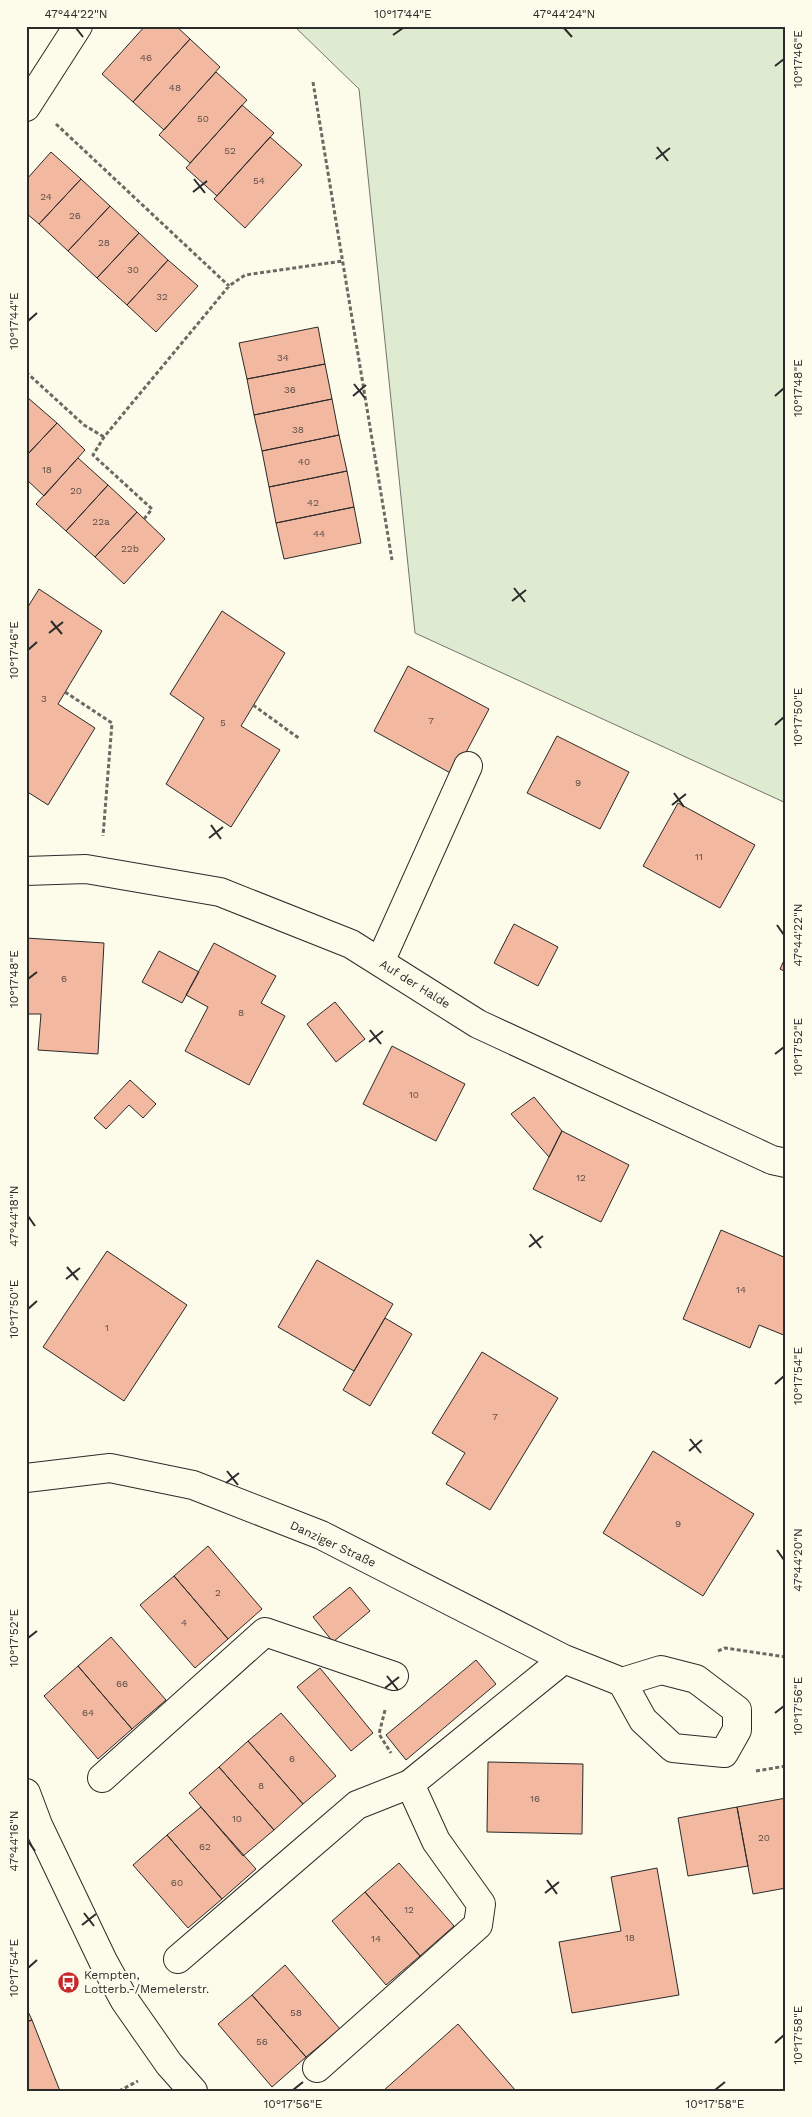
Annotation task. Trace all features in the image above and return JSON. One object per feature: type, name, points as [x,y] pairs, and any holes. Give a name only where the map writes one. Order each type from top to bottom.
[{"type":"street","points":[[28,103],[78,26]]},
{"type":"street","points":[[380,962],[468,766]]},
{"type":"street","name":"Auf der Halde","points":[[26,871],[86,868],[220,892],[351,944],[478,1024],[772,1160],[786,1163]]},
{"type":"street","name":"Danziger Straße","points":[[26,1478],[110,1468],[193,1485],[321,1535],[564,1659],[622,1682]]},
{"type":"street","points":[[102,1778],[265,1632],[394,1676]]},
{"type":"street","points":[[178,1959],[357,1806],[410,1784],[564,1659]]},
{"type":"street","points":[[317,2068],[478,1925],[481,1904],[436,1841],[410,1784]]},
{"type":"street","points":[[28,1805],[99,1952],[125,2001],[169,2064],[193,2091]]},
{"type":"path","points":[[313,82],[392,560]]},
{"type":"path","points":[[28,103],[229,286]]},
{"type":"path","points":[[144,519],[152,509],[93,455],[104,437],[229,286],[245,275],[343,261]]},
{"type":"path","points":[[26,372],[84,425],[104,437]]},
{"type":"path","points":[[66,692],[112,723],[100,871]]},
{"type":"path","points":[[253,705],[300,739]]},
{"type":"path","points":[[394,1676],[379,1734],[410,1784]]},
{"type":"green space","points":[[294,26],[786,26],[786,803],[415,633],[359,89]]},
{"type":"building","points":[[145,26],[176,26],[190,39],[133,102],[102,74]]},
{"type":"building","points":[[190,39],[220,67],[164,130],[133,102]]},
{"type":"building","points":[[216,72],[247,100],[190,163],[159,135]]},
{"type":"building","points":[[242,105],[274,133],[217,196],[186,168]]},
{"type":"building","points":[[270,137],[302,165],[245,228],[214,199]]},
{"type":"building","points":[[51,152],[81,179],[39,224],[26,213],[26,180]]},
{"type":"building","points":[[81,179],[110,206],[68,251],[39,224]]},
{"type":"building","points":[[110,206],[139,233],[97,278],[68,251]]},
{"type":"building","points":[[139,233],[168,260],[127,305],[97,278]]},
{"type":"building","points":[[168,260],[198,286],[156,332],[127,305]]},
{"type":"building","points":[[318,327],[325,364],[247,379],[239,343]]},
{"type":"building","points":[[325,364],[332,399],[254,415],[247,379]]},
{"type":"building","points":[[26,398],[57,423],[26,456]]},
{"type":"building","points":[[332,399],[339,435],[262,451],[254,415]]},
{"type":"building","points":[[57,423],[85,450],[44,496],[26,479],[26,456]]},
{"type":"building","points":[[339,435],[347,471],[269,487],[262,451]]},
{"type":"building","points":[[78,458],[108,485],[66,531],[36,504]]},
{"type":"building","points":[[347,471],[354,507],[276,523],[269,487]]},
{"type":"building","points":[[108,485],[137,512],[95,557],[66,531]]},
{"type":"building","points":[[354,507],[361,543],[284,559],[276,523]]},
{"type":"building","points":[[137,512],[165,539],[124,584],[95,557]]},
{"type":"building","points":[[39,589],[102,631],[58,704],[95,728],[48,805],[26,791],[26,610]]},
{"type":"building","points":[[222,611],[285,653],[241,726],[280,750],[231,827],[166,784],[204,718],[170,694]]},
{"type":"building","points":[[408,666],[489,709],[454,775],[374,731]]},
{"type":"building","points":[[557,736],[629,772],[600,829],[527,793]]},
{"type":"building","points":[[678,803],[755,845],[720,908],[643,866]]},
{"type":"building","points":[[514,924],[558,947],[538,986],[494,963]]},
{"type":"building","points":[[26,938],[104,943],[98,1054],[38,1050],[41,1014],[26,1014]]},
{"type":"building","points":[[214,943],[276,976],[261,1003],[285,1016],[249,1085],[185,1051],[208,1007],[186,995]]},
{"type":"building","points":[[159,951],[199,972],[182,1003],[142,982]]},
{"type":"building","points":[[786,956],[786,972],[780,969]]},
{"type":"building","points":[[335,1002],[365,1039],[336,1062],[307,1024]]},
{"type":"building","points":[[392,1046],[465,1084],[436,1141],[363,1104]]},
{"type":"building","points":[[130,1080],[156,1104],[143,1118],[129,1105],[106,1129],[94,1118]]},
{"type":"building","points":[[534,1097],[562,1131],[549,1157],[511,1114]]},
{"type":"building","points":[[562,1131],[629,1165],[601,1222],[533,1189]]},
{"type":"building","points":[[721,1230],[786,1258],[786,1336],[759,1325],[750,1348],[683,1319]]},
{"type":"building","points":[[107,1251],[187,1305],[124,1401],[43,1347]]},
{"type":"building","points":[[317,1260],[393,1304],[354,1371],[278,1327]]},
{"type":"building","points":[[385,1318],[412,1334],[370,1406],[343,1390]]},
{"type":"building","points":[[482,1352],[558,1398],[490,1510],[446,1484],[465,1453],[432,1433]]},
{"type":"building","points":[[653,1451],[754,1514],[703,1596],[603,1533]]},
{"type":"building","points":[[208,1546],[262,1609],[228,1639],[174,1576]]},
{"type":"building","points":[[174,1576],[228,1639],[195,1668],[140,1605]]},
{"type":"building","points":[[350,1587],[370,1611],[333,1642],[313,1617]]},
{"type":"building","points":[[111,1637],[166,1700],[132,1729],[78,1666]]},
{"type":"building","points":[[476,1660],[496,1684],[406,1760],[386,1735]]},
{"type":"building","points":[[78,1666],[132,1729],[98,1759],[44,1696]]},
{"type":"building","points":[[320,1668],[373,1733],[351,1751],[297,1687]]},
{"type":"building","points":[[281,1713],[336,1776],[303,1804],[248,1741]]},
{"type":"building","points":[[248,1741],[303,1804],[274,1830],[219,1767]]},
{"type":"building","points":[[488,1762],[583,1764],[582,1834],[487,1832]]},
{"type":"building","points":[[219,1767],[274,1830],[243,1856],[189,1793]]},
{"type":"building","points":[[786,1798],[786,1888],[753,1894],[737,1807]]},
{"type":"building","points":[[201,1807],[256,1869],[222,1899],[167,1835]]},
{"type":"building","points":[[737,1807],[748,1866],[688,1876],[678,1818]]},
{"type":"building","points":[[167,1835],[222,1899],[188,1928],[133,1865]]},
{"type":"building","points":[[399,1863],[454,1926],[420,1956],[365,1892]]},
{"type":"building","points":[[657,1868],[679,1995],[572,2013],[559,1942],[621,1931],[611,1877]]},
{"type":"building","points":[[365,1892],[420,1956],[386,1985],[332,1921]]},
{"type":"building","points":[[285,1965],[340,2029],[306,2057],[252,1995]]},
{"type":"building","points":[[252,1995],[306,2057],[272,2087],[218,2024]]},
{"type":"building","points":[[26,2007],[32,2020],[26,2022]]},
{"type":"building","points":[[32,2020],[60,2091],[26,2091],[26,2022]]},
{"type":"building","points":[[458,2024],[516,2091],[383,2091]]},
{"type":"place","name":"Kempten, Lotterb.-/Memelerstr.","points":[[68,1982]]}]
